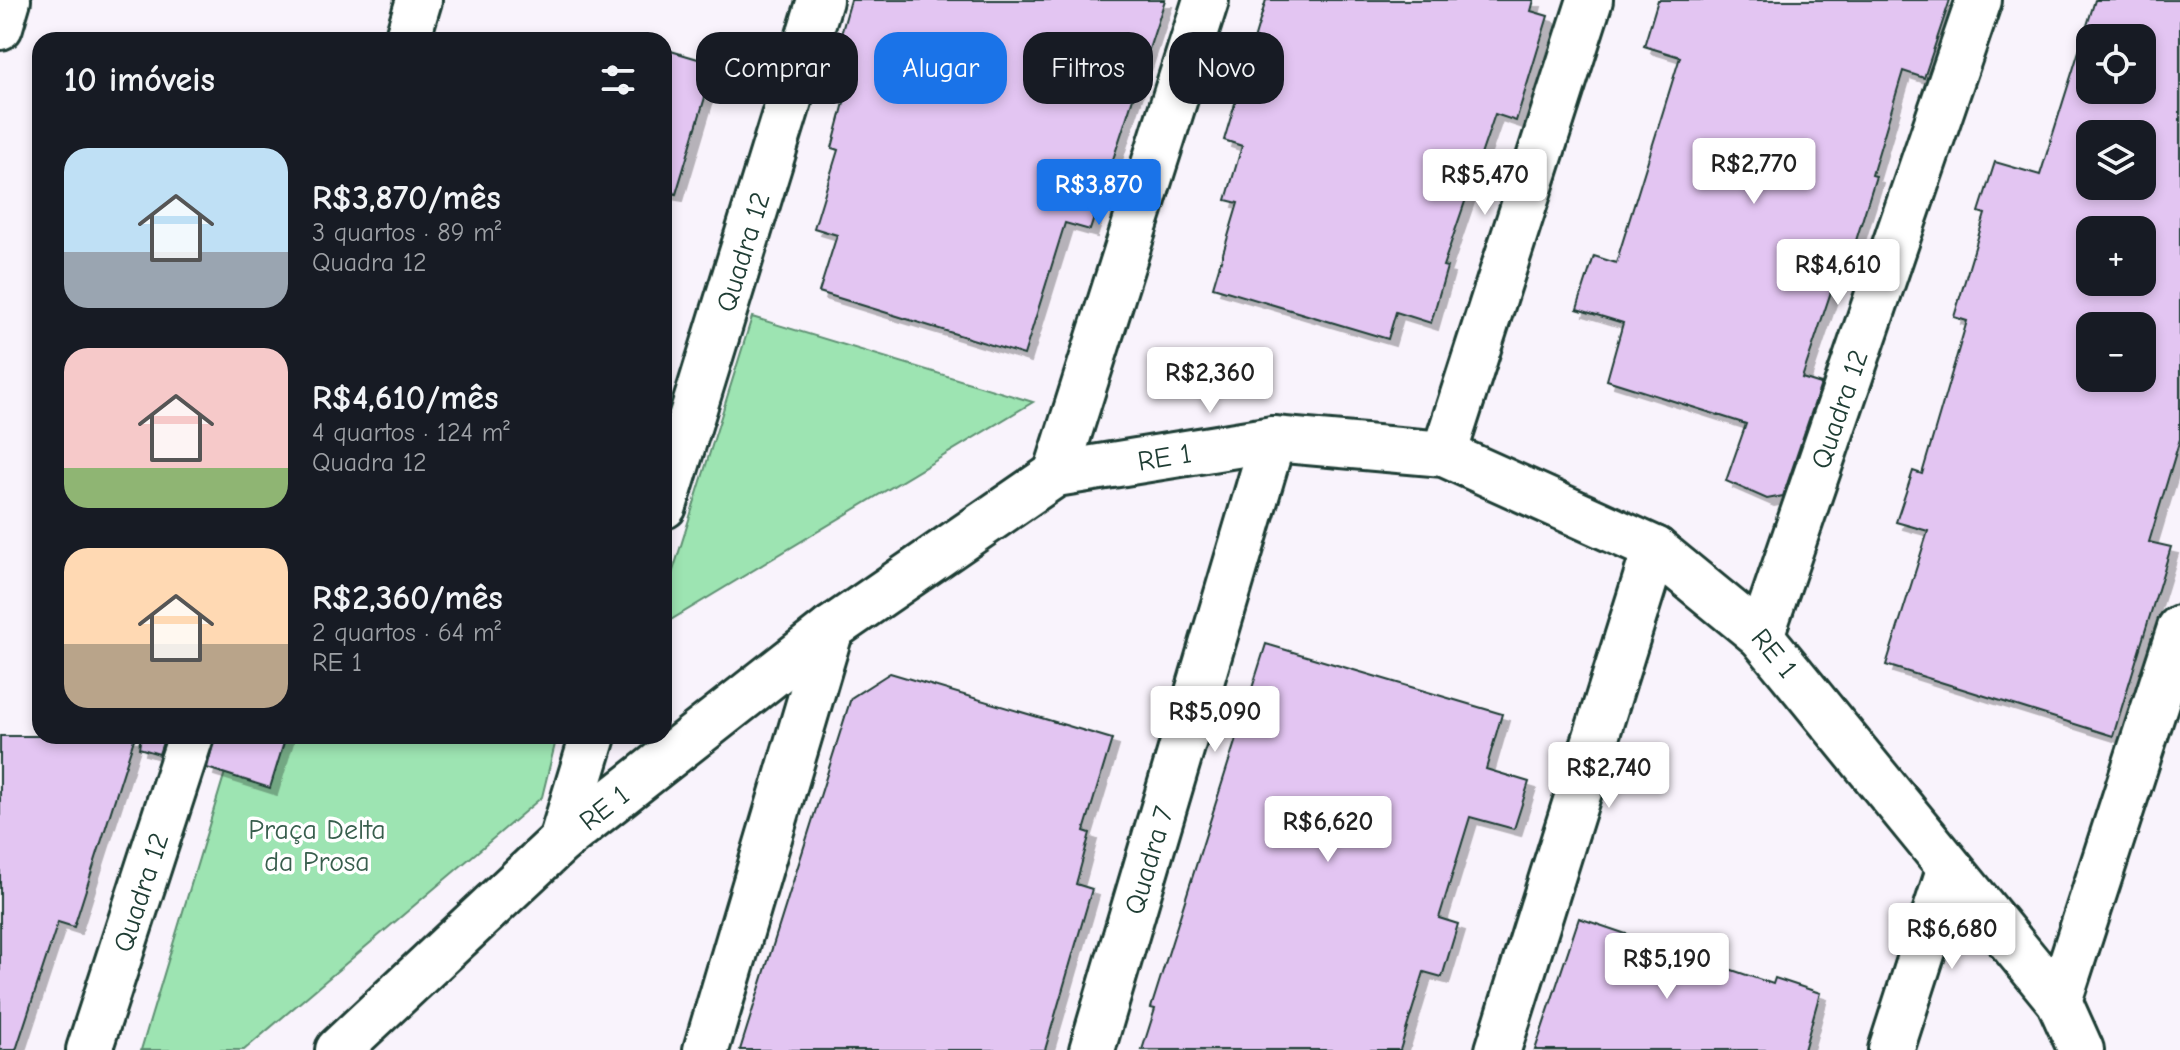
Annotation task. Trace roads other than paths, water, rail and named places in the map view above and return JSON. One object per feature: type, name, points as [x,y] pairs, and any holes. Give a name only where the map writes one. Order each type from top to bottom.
[{"type":"street","points":[[0,27],[8,0]]},
{"type":"street","points":[[409,32],[419,0]]},
{"type":"street","name":"Quadra 12","points":[[672,480],[820,0]]},
{"type":"street","points":[[1056,474],[1206,0]]},
{"type":"street","points":[[1444,454],[1590,0]]},
{"type":"street","name":"Quadra 12","points":[[1761,636],[1979,0]]},
{"type":"street","name":"RE 1","points":[[338,1050],[561,841],[831,629],[1056,474],[1273,439],[1444,454],[1655,549],[1761,636],[2059,1001],[2081,1050]]},
{"type":"street","name":"Quadra 7","points":[[1092,1050],[1273,439]]},
{"type":"street","points":[[1498,1050],[1655,549]]},
{"type":"street","points":[[2059,1001],[2180,628]]},
{"type":"street","points":[[706,1050],[831,629]]},
{"type":"street","name":"Quadra 12","points":[[89,1050],[188,744]]},
{"type":"street","points":[[561,841],[591,744]]},
{"type":"street","points":[[1891,1050],[1949,870]]},
{"type":"park label","name":"Praça Delta da Prosa","points":[[317,845]]}]
